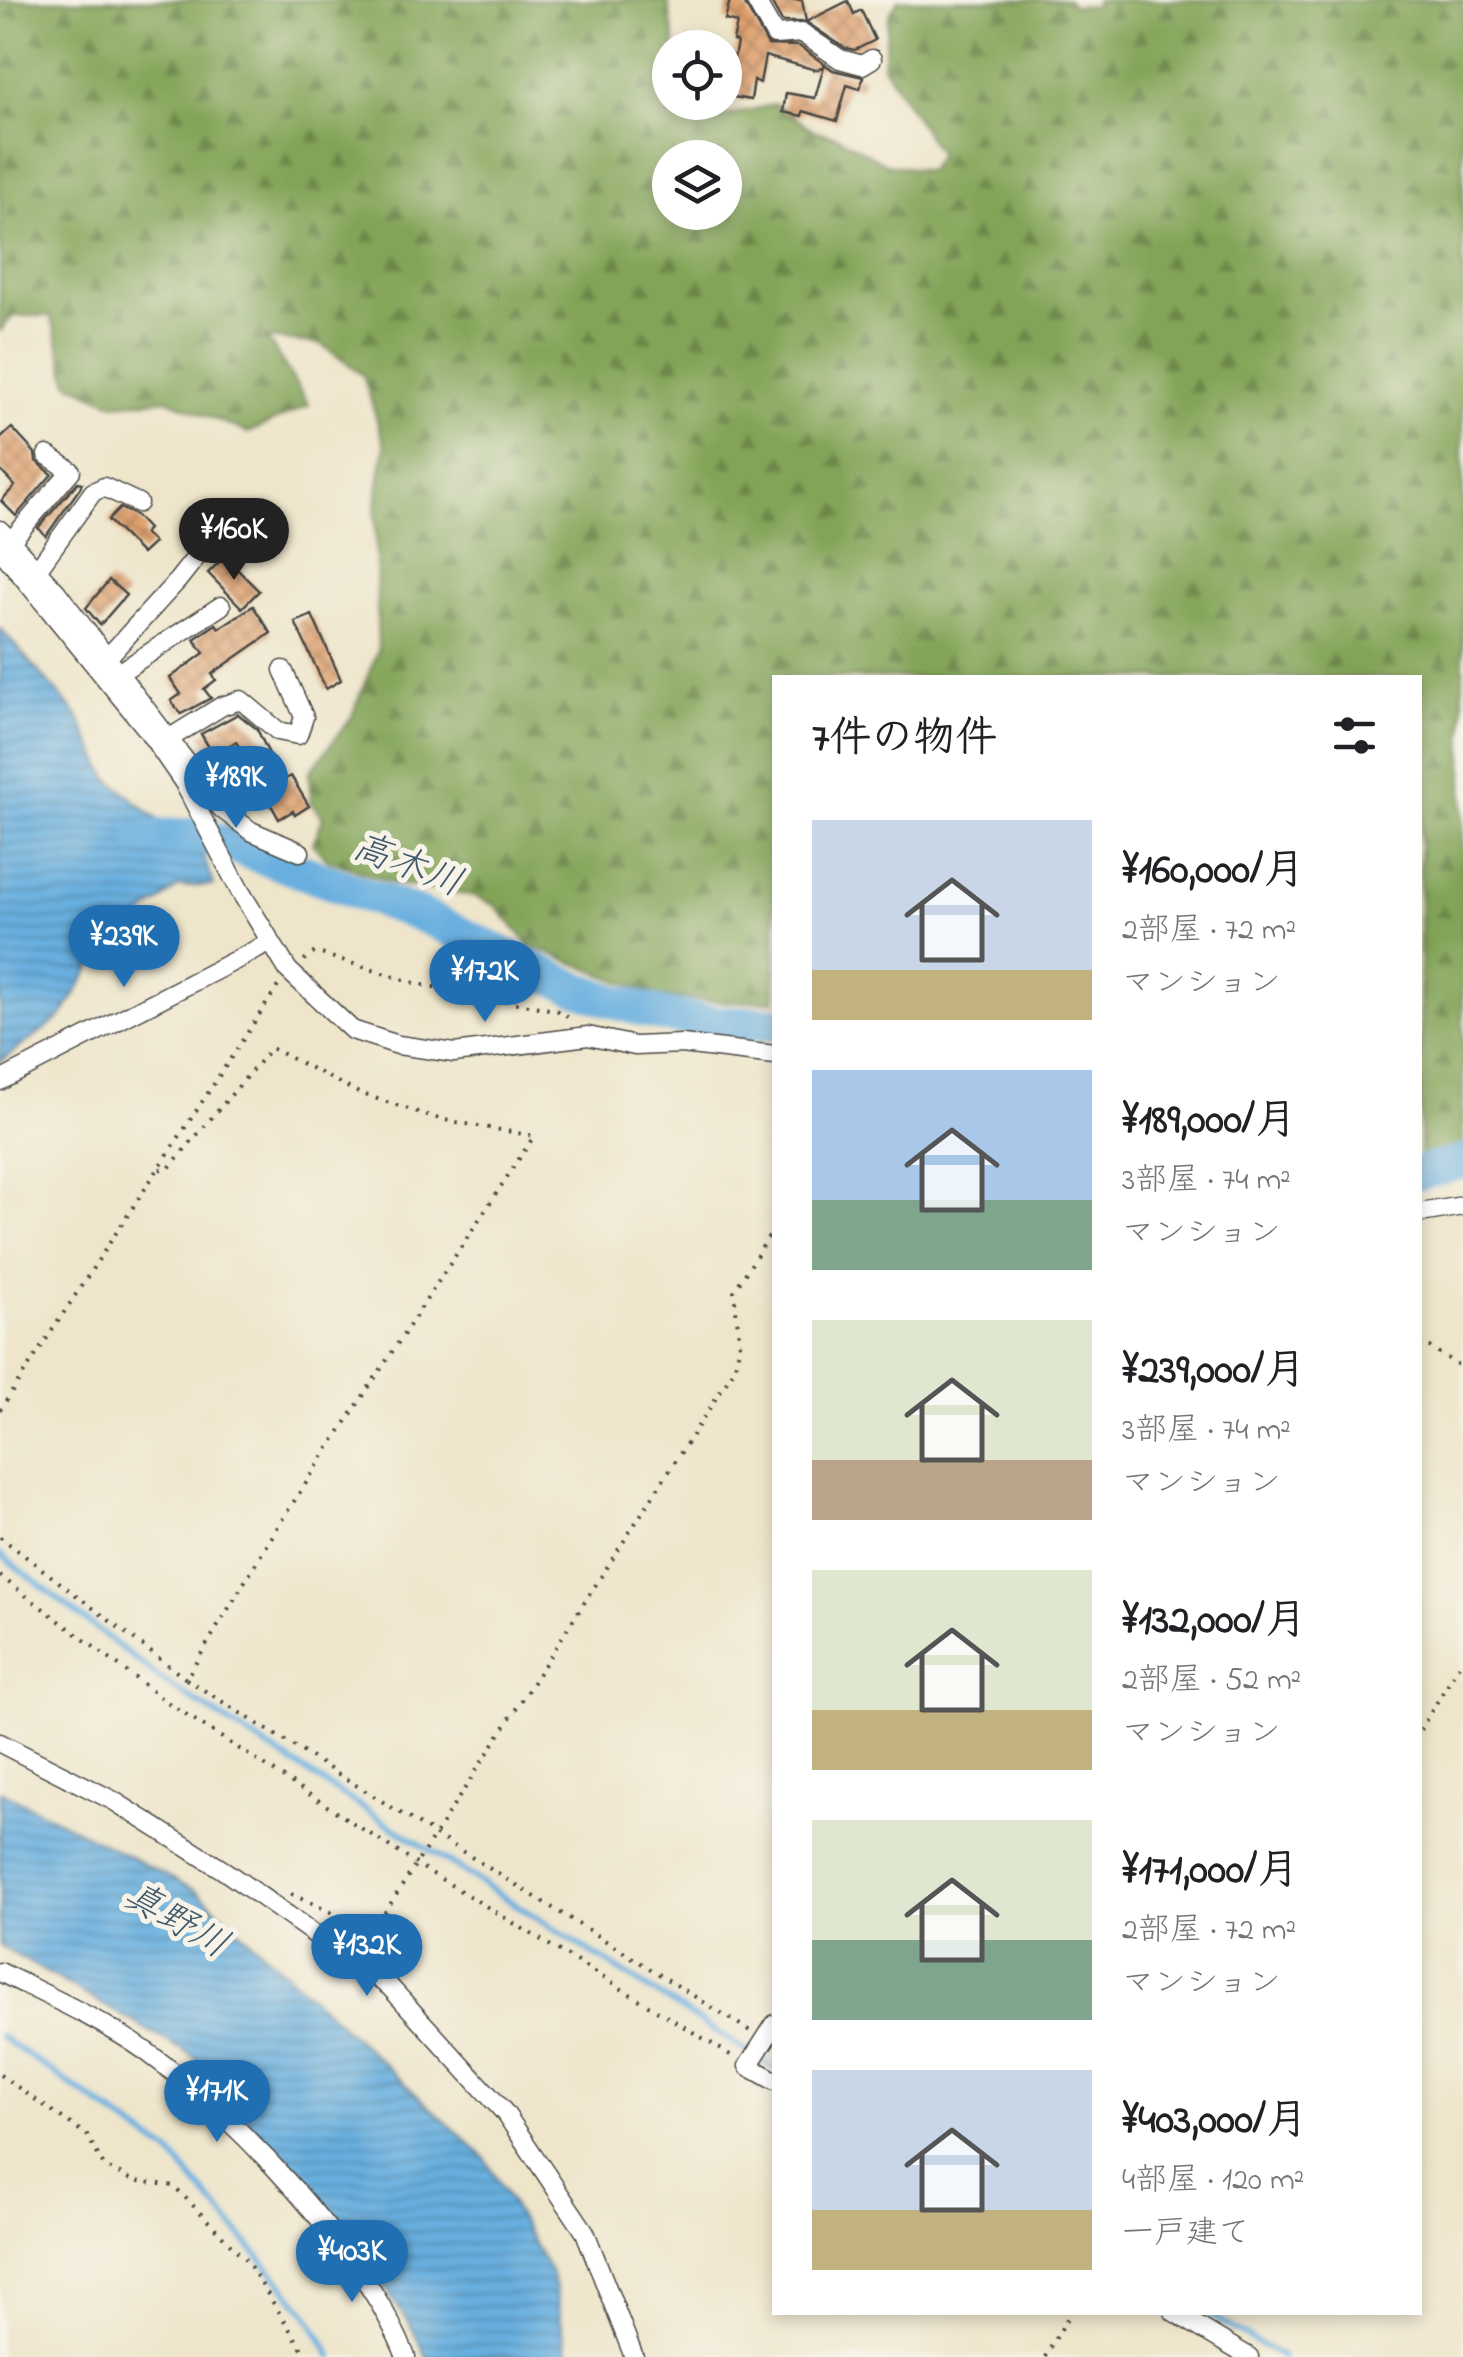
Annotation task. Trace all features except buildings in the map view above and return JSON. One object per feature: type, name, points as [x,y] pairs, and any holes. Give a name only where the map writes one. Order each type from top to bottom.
[{"type":"street","points":[[755,0],[775,35],[802,34],[840,59],[862,65],[872,59]]},
{"type":"street","points":[[47,456],[86,476],[94,492]]},
{"type":"street","points":[[4,540],[71,471]]},
{"type":"street","points":[[37,570],[94,492],[104,487],[138,503]]},
{"type":"street","points":[[113,665],[208,542],[242,519],[264,519]]},
{"type":"street","points":[[4,540],[37,570],[222,809],[252,830],[300,852]]},
{"type":"street","points":[[4,540],[190,792],[240,891],[288,970],[352,1030],[398,1045],[454,1054],[588,1036],[635,1046],[682,1044],[772,1055]]},
{"type":"street","points":[[113,665],[221,606]]},
{"type":"street","points":[[170,738],[222,706],[241,700],[278,731],[298,735],[304,717],[283,670]]},
{"type":"street","points":[[0,1081],[271,942]]},
{"type":"street","points":[[1422,1213],[1463,1206]]},
{"type":"street","points":[[0,1742],[114,1801],[226,1872],[390,1986],[505,2113],[585,2232],[634,2357]]},
{"type":"street","points":[[0,1972],[144,2050],[206,2098],[331,2234],[393,2324],[406,2357]]},
{"type":"street","points":[[772,2028],[755,2054],[772,2077]]},
{"type":"street","points":[[1179,2315],[1249,2357]]},
{"type":"path","points":[[0,1410],[288,970],[315,952],[418,984],[558,1011],[600,1038]]},
{"type":"path","points":[[155,1170],[168,1168],[271,1048],[359,1093],[439,1119],[534,1136],[286,1515],[186,1679]]},
{"type":"path","points":[[373,1931],[734,1370],[740,1345],[734,1291],[772,1232]]},
{"type":"path","points":[[1422,1342],[1463,1368]]},
{"type":"path","points":[[0,1536],[186,1679],[435,1837],[755,2054]]},
{"type":"path","points":[[0,1576],[164,1700],[418,1865],[755,2054]]},
{"type":"path","points":[[1422,1727],[1463,1659]]},
{"type":"path","points":[[291,1894],[373,1931],[402,1978]]},
{"type":"path","points":[[0,2075],[88,2135],[104,2166],[132,2180],[174,2186],[247,2261],[307,2357]]},
{"type":"path","points":[[1044,2357],[1069,2315]]},
{"type":"green space","points":[[0,0],[668,0],[672,30],[652,30],[652,120],[742,120],[742,112],[775,104],[815,131],[836,136],[886,164],[928,171],[939,154],[883,66],[889,16],[898,0],[1068,0],[1072,6],[1095,5],[1096,0],[1463,0],[1463,1148],[1422,1157],[1422,675],[772,675],[772,1001],[659,997],[529,945],[495,905],[474,896],[392,883],[328,860],[313,844],[323,818],[311,802],[309,773],[351,718],[378,650],[375,510],[385,446],[363,375],[321,344],[267,338],[309,405],[248,433],[167,399],[115,404],[69,383],[51,316],[13,316],[0,331]]},
{"type":"water","points":[[0,628],[77,715],[108,778],[158,820],[197,839],[214,885],[178,887],[104,946],[62,1016],[0,1062]]},
{"type":"water","name":"真野川","points":[[0,1791],[197,1891],[485,2158],[552,2275],[568,2357],[426,2357],[412,2328],[371,2267],[193,2056],[0,1946]]},
{"type":"waterway","name":"高木川","points":[[142,837],[202,835],[423,916],[575,988],[619,1003],[716,1023],[772,1024]]},
{"type":"waterway","name":"高木川","points":[[1422,1172],[1463,1162]]},
{"type":"waterway","points":[[0,1554],[166,1683],[772,2067]]},
{"type":"waterway","points":[[0,2036],[171,2154],[307,2313],[332,2357]]},
{"type":"waterway","points":[[1210,2315],[1282,2357]]}]
